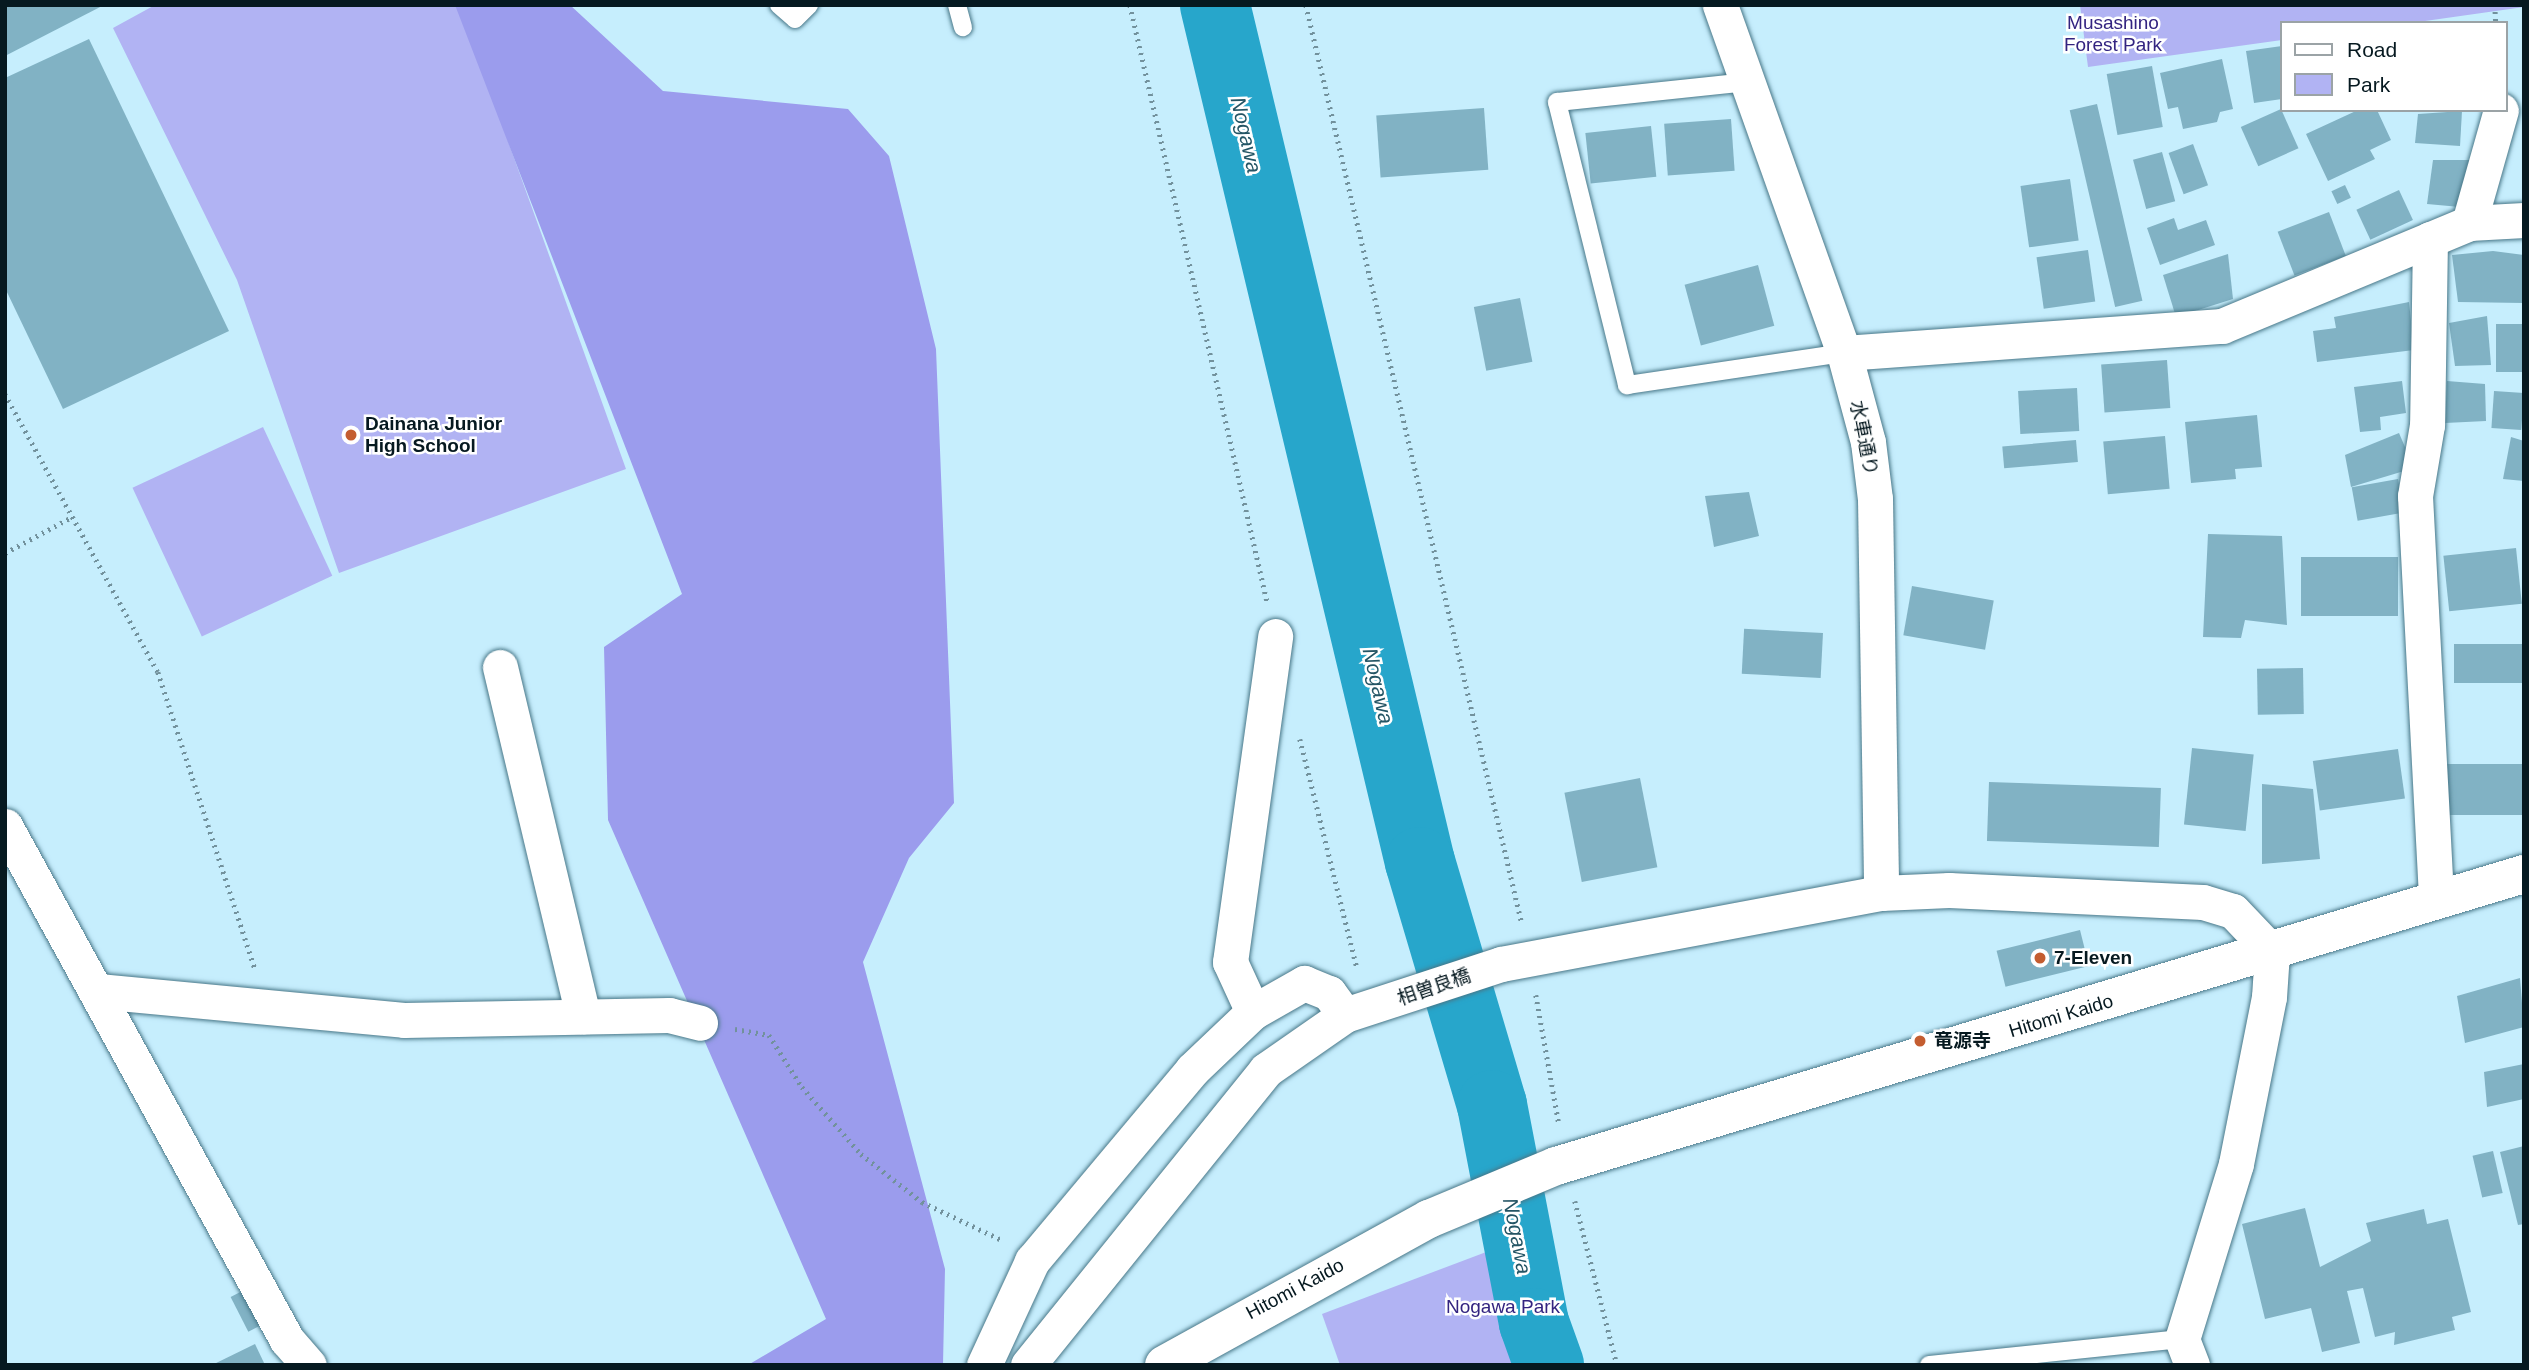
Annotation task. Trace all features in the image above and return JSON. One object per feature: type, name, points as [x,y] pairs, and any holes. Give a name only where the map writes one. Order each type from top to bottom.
[{"type":"main road","name":"Hitomi Kaido","points":[[1164,1365],[1269,1302],[1429,1219],[1561,1165],[2524,874]]},
{"type":"street","name":"水車通り","points":[[1720,5],[1844,353],[1868,442],[1875,499],[1881,893]]},
{"type":"street","points":[[2469,223],[2500,112]]},
{"type":"street","points":[[1844,353],[2222,326],[2469,223],[2524,220]]},
{"type":"street","points":[[2430,239],[2427,425],[2415,496],[2436,900]]},
{"type":"street","points":[[1253,1013],[1230,961],[1275,636]]},
{"type":"street","points":[[500,667],[583,1016]]},
{"type":"street","points":[[5,826],[98,991],[287,1340],[309,1365]]},
{"type":"street","name":"相曽良橋","points":[[1028,1365],[1266,1070],[1356,1012],[1516,962],[1881,893],[1949,890],[2203,902],[2233,911],[2272,952]]},
{"type":"street","points":[[2187,1352],[2236,1164],[2269,997],[2272,952]]},
{"type":"street","points":[[984,1365],[1032,1261],[1170,1094],[1253,1013],[1304,983],[1329,993],[1356,1012]]},
{"type":"street","points":[[98,991],[404,1020],[669,1015],[700,1023]]},
{"type":"lane","points":[[779,5],[795,19],[809,5]]},
{"type":"lane","points":[[957,5],[963,27]]},
{"type":"lane","points":[[1748,82],[1557,102],[1627,385],[1844,353]]},
{"type":"lane","points":[[1929,1365],[2187,1352]]},
{"type":"path","points":[[1130,5],[1275,636]]},
{"type":"path","points":[[1306,5],[1561,1165],[1617,1365]]},
{"type":"path","points":[[5,394],[70,518],[158,672],[268,1006]]},
{"type":"path","points":[[5,553],[70,518]]},
{"type":"path","points":[[1298,729],[1356,1012]]},
{"type":"path","points":[[700,1023],[769,1035],[802,1087],[861,1154],[922,1202],[986,1230],[1032,1261]]},
{"type":"green space","points":[[155,5],[459,5],[626,469],[339,573],[237,280],[113,28]]},
{"type":"green space","name":"Musashino Forest Park","points":[[2080,5],[2524,5],[2425,21],[2280,21],[2280,40],[2088,67]]},
{"type":"green space","points":[[263,427],[332,576],[202,636],[132,488]]},
{"type":"green space","name":"Nogawa Park","points":[[1547,1229],[1577,1365],[1340,1365],[1322,1314]]},
{"type":"shaded area","points":[[455,5],[570,5],[663,91],[848,109],[889,156],[936,349],[954,803],[909,858],[863,962],[945,1269],[943,1365],[748,1365],[826,1319],[608,820],[604,647],[682,594]]},
{"type":"building","points":[[5,5],[104,5],[5,56]]},
{"type":"building","points":[[89,39],[229,331],[63,409],[5,288],[5,78]]},
{"type":"building","points":[[2280,46],[2280,99],[2254,103],[2246,51]]},
{"type":"building","points":[[2222,59],[2233,109],[2220,112],[2217,122],[2183,129],[2178,107],[2168,109],[2160,73]]},
{"type":"building","points":[[2152,66],[2163,127],[2117,135],[2107,74]]},
{"type":"building","points":[[2097,104],[2142,301],[2115,307],[2070,110]]},
{"type":"building","points":[[1484,108],[1488,170],[1381,177],[1376,116]]},
{"type":"building","points":[[2280,109],[2298,148],[2258,166],[2241,127]]},
{"type":"building","points":[[2354,112],[2378,112],[2391,140],[2370,150],[2375,159],[2328,181],[2306,134]]},
{"type":"building","points":[[2462,112],[2460,146],[2415,143],[2418,114]]},
{"type":"building","points":[[1731,119],[1735,171],[1668,176],[1664,124]]},
{"type":"building","points":[[1651,126],[1656,177],[1591,184],[1585,133]]},
{"type":"building","points":[[2193,144],[2208,185],[2184,194],[2169,153]]},
{"type":"building","points":[[2162,152],[2175,201],[2146,209],[2133,160]]},
{"type":"building","points":[[2433,160],[2474,160],[2460,207],[2427,204]]},
{"type":"building","points":[[2070,179],[2079,240],[2029,247],[2020,186]]},
{"type":"building","points":[[2345,185],[2351,198],[2337,204],[2331,191]]},
{"type":"building","points":[[2399,190],[2413,220],[2370,240],[2356,210]]},
{"type":"building","points":[[2329,212],[2346,256],[2294,276],[2278,232]]},
{"type":"building","points":[[2174,218],[2178,230],[2206,220],[2215,245],[2160,265],[2147,228]]},
{"type":"building","points":[[2088,250],[2095,301],[2044,309],[2037,257]]},
{"type":"building","points":[[2493,251],[2524,255],[2524,303],[2458,302],[2452,255]]},
{"type":"building","points":[[2228,254],[2233,299],[2176,317],[2163,275]]},
{"type":"building","points":[[1758,265],[1774,326],[1701,346],[1685,285]]},
{"type":"building","points":[[1520,298],[1532,362],[1486,371],[1474,307]]},
{"type":"building","points":[[2409,302],[2414,350],[2317,362],[2313,331],[2336,328],[2334,317]]},
{"type":"building","points":[[2487,316],[2491,365],[2455,366],[2449,323]]},
{"type":"building","points":[[2496,324],[2524,324],[2524,372],[2496,372]]},
{"type":"building","points":[[2167,360],[2170,408],[2105,412],[2101,365]]},
{"type":"building","points":[[2402,381],[2406,413],[2380,417],[2381,430],[2360,432],[2354,387]]},
{"type":"building","points":[[2447,381],[2485,384],[2486,421],[2445,423]]},
{"type":"building","points":[[2077,388],[2079,431],[2020,434],[2018,391]]},
{"type":"building","points":[[2494,391],[2524,393],[2521,430],[2491,428]]},
{"type":"building","points":[[2257,415],[2262,467],[2235,469],[2236,479],[2191,483],[2185,422]]},
{"type":"building","points":[[2399,433],[2414,468],[2351,487],[2345,455]]},
{"type":"building","points":[[2165,436],[2170,489],[2108,494],[2103,441]]},
{"type":"building","points":[[2511,437],[2524,441],[2524,481],[2503,479]]},
{"type":"building","points":[[2076,440],[2078,462],[2004,468],[2002,446]]},
{"type":"building","points":[[2398,479],[2404,512],[2358,521],[2352,487]]},
{"type":"building","points":[[1749,492],[1759,536],[1714,547],[1705,496]]},
{"type":"building","points":[[2208,534],[2282,536],[2287,625],[2245,620],[2241,638],[2203,637]]},
{"type":"building","points":[[2516,548],[2522,604],[2449,611],[2443,556]]},
{"type":"building","points":[[2301,557],[2398,557],[2398,616],[2301,616]]},
{"type":"building","points":[[1912,586],[1994,600],[1985,650],[1903,635]]},
{"type":"building","points":[[1744,629],[1823,633],[1821,678],[1742,674]]},
{"type":"building","points":[[2454,644],[2524,644],[2524,683],[2454,683]]},
{"type":"building","points":[[2303,668],[2304,714],[2258,715],[2257,669]]},
{"type":"building","points":[[2192,748],[2254,754],[2246,831],[2184,825]]},
{"type":"building","points":[[2398,749],[2405,799],[2320,810],[2313,761]]},
{"type":"building","points":[[2447,764],[2524,764],[2524,815],[2447,815]]},
{"type":"building","points":[[1640,778],[1657,867],[1582,882],[1564,793]]},
{"type":"building","points":[[1989,782],[2161,788],[2159,847],[1987,841]]},
{"type":"building","points":[[2262,784],[2313,789],[2320,859],[2262,864]]},
{"type":"building","points":[[2080,930],[2089,966],[2006,987],[1997,951]]},
{"type":"building","points":[[2520,978],[2524,1027],[2465,1043],[2457,996]]},
{"type":"building","points":[[2524,1064],[2524,1099],[2487,1107],[2484,1072]]},
{"type":"building","points":[[2524,1146],[2524,1224],[2518,1225],[2500,1152]]},
{"type":"building","points":[[2493,1151],[2503,1193],[2482,1198],[2473,1156]]},
{"type":"building","points":[[2305,1208],[2320,1267],[2371,1241],[2366,1223],[2424,1209],[2427,1224],[2448,1219],[2471,1312],[2452,1317],[2455,1330],[2394,1345],[2395,1332],[2375,1337],[2363,1288],[2347,1291],[2360,1343],[2322,1352],[2311,1308],[2265,1319],[2242,1224]]},
{"type":"building","points":[[252,1286],[270,1321],[248,1332],[231,1297]]},
{"type":"building","points":[[255,1344],[265,1365],[212,1365]]},
{"type":"waterway","name":"Nogawa","points":[[1215,5],[1420,862],[1492,1105],[1534,1323],[1549,1365]]},
{"type":"place","name":"Dainana Junior High School","points":[[351,435]]},
{"type":"place","name":"7-Eleven","points":[[2040,958]]},
{"type":"place","name":"竜源寺","points":[[1920,1041]]}]
